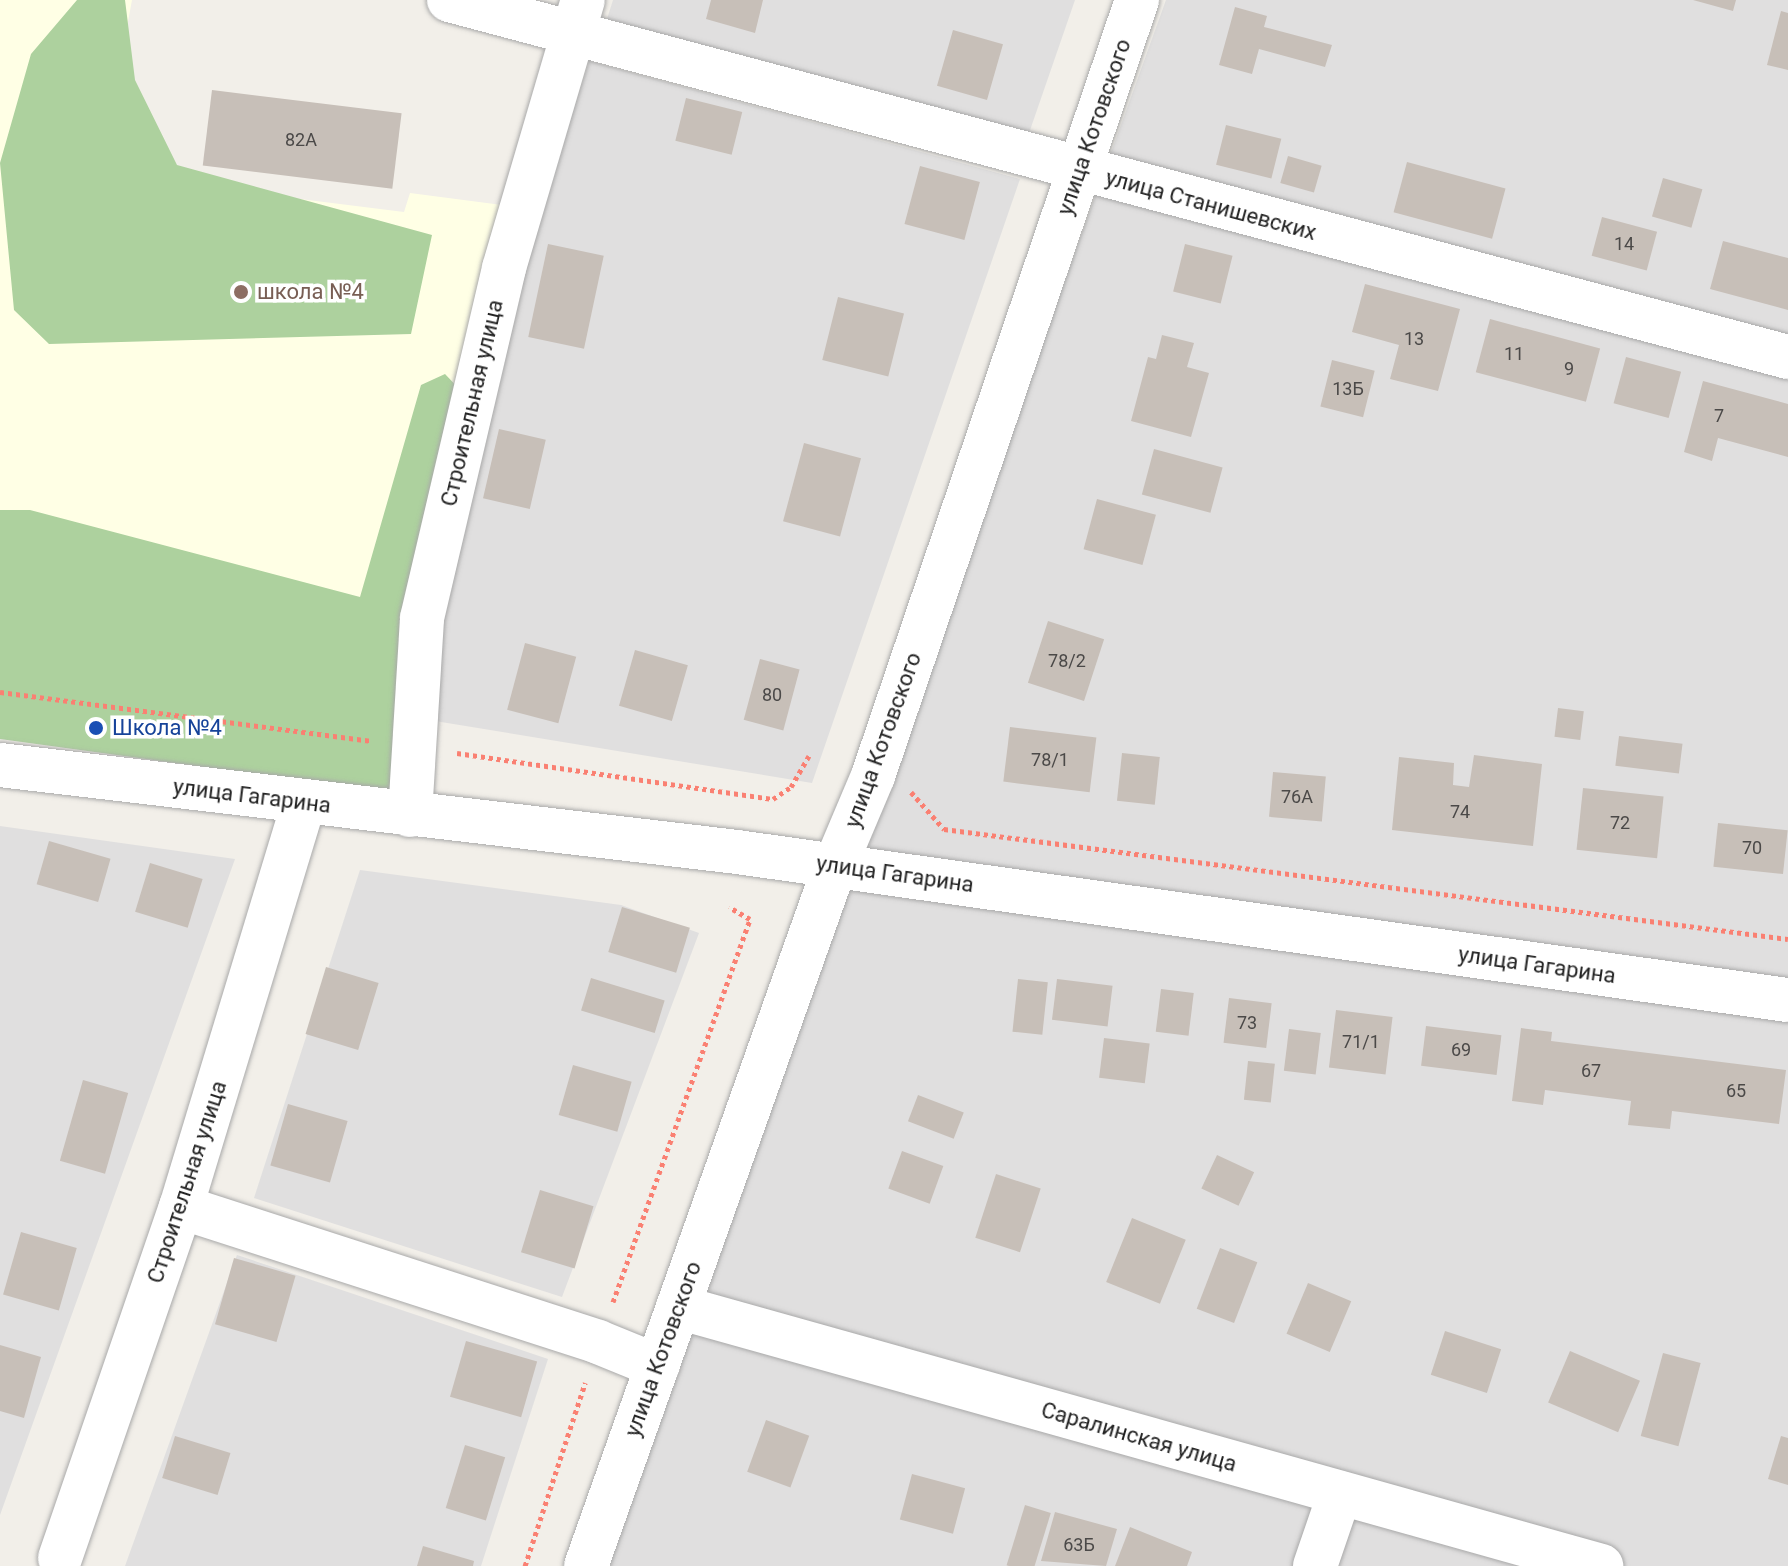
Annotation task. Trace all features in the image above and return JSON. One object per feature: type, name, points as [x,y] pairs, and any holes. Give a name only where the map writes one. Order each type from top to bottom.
[{"type":"street","name":"улица Станишевских","points":[[449,0],[577,18],[1079,171],[1788,357]]},
{"type":"street","name":"улица Котовского","points":[[586,1566],[835,866],[873,776],[1137,0]]},
{"type":"street","name":"Строительная улица","points":[[410,815],[422,618],[504,268],[577,18]]},
{"type":"street","name":"улица Гагарина","points":[[0,765],[835,866],[1788,1000]]},
{"type":"street","name":"Строительная улица","points":[[60,1558],[181,1207],[304,803]]},
{"type":"street","points":[[181,1207],[598,1342],[657,1366]]},
{"type":"street","name":"Саралинская улица","points":[[678,1307],[1601,1566]]},
{"type":"street","points":[[1315,1566],[1340,1493]]},
{"type":"path","points":[[905,786],[944,829],[1788,939]]},
{"type":"path","points":[[525,1566],[598,1342],[750,919],[729,907]]},
{"type":"shaded area","name":"школа №4","points":[[0,0],[132,0],[100,174],[404,212],[410,193],[502,205],[389,695],[0,647]]},
{"type":"shaded area","points":[[613,0],[1075,0],[1028,136],[607,19]]},
{"type":"shaded area","points":[[1166,0],[1788,0],[1788,1566],[602,1566]]},
{"type":"shaded area","points":[[589,61],[1020,179],[812,783],[435,721],[440,617],[520,277]]},
{"type":"shaded area","points":[[0,826],[235,859],[0,1515]]},
{"type":"shaded area","points":[[360,870],[621,905],[699,933],[562,1297],[254,1198]]},
{"type":"shaded area","points":[[237,1255],[548,1359],[481,1566],[125,1566]]},
{"type":"green space","points":[[77,0],[125,0],[135,80],[177,165],[432,235],[411,334],[49,344],[14,310],[0,163],[31,54]]},
{"type":"green space","points":[[445,374],[465,395],[394,793],[0,739],[0,510],[30,510],[360,597],[421,385]]},
{"type":"building","points":[[711,0],[763,0],[755,33],[706,19]]},
{"type":"building","points":[[1693,0],[1736,0],[1733,11]]},
{"type":"building","points":[[1235,7],[1267,16],[1264,27],[1332,45],[1325,67],[1259,49],[1252,74],[1219,65]]},
{"type":"building","points":[[1781,11],[1788,13],[1788,70],[1767,65]]},
{"type":"building","points":[[953,30],[1003,44],[987,100],[937,86]]},
{"type":"building","points":[[212,90],[402,113],[392,189],[203,165]]},
{"type":"building","points":[[686,98],[742,112],[732,155],[675,141]]},
{"type":"building","points":[[1226,125],[1281,139],[1271,179],[1216,165]]},
{"type":"building","points":[[1288,156],[1322,166],[1314,193],[1280,183]]},
{"type":"building","points":[[1407,162],[1506,188],[1492,239],[1394,212]]},
{"type":"building","points":[[920,166],[980,182],[964,240],[904,224]]},
{"type":"building","points":[[1663,178],[1702,189],[1691,228],[1652,216]]},
{"type":"building","points":[[1602,217],[1657,232],[1647,270],[1592,256]]},
{"type":"building","points":[[1723,241],[1788,258],[1788,310],[1710,289]]},
{"type":"building","points":[[548,244],[604,256],[584,349],[528,337]]},
{"type":"building","points":[[1185,244],[1233,256],[1221,303],[1173,292]]},
{"type":"building","points":[[1365,284],[1460,309],[1438,391],[1390,379],[1399,345],[1352,332]]},
{"type":"building","points":[[838,297],[904,313],[888,377],[822,360]]},
{"type":"building","points":[[1490,319],[1600,349],[1586,402],[1476,372]]},
{"type":"building","points":[[1162,335],[1194,343],[1187,367],[1209,373],[1191,437],[1131,421],[1148,357],[1156,359]]},
{"type":"building","points":[[1626,357],[1681,372],[1669,418],[1614,403]]},
{"type":"building","points":[[1332,360],[1375,371],[1363,417],[1320,407]]},
{"type":"building","points":[[1703,381],[1788,404],[1788,457],[1718,438],[1712,461],[1684,452]]},
{"type":"building","points":[[499,429],[546,440],[530,509],[483,498]]},
{"type":"building","points":[[804,443],[861,458],[840,537],[783,521]]},
{"type":"building","points":[[1154,449],[1223,467],[1210,513],[1142,494]]},
{"type":"building","points":[[1097,499],[1156,515],[1142,565],[1084,549]]},
{"type":"building","points":[[1048,621],[1104,639],[1084,701],[1028,683]]},
{"type":"building","points":[[525,643],[576,657],[558,723],[507,710]]},
{"type":"building","points":[[635,650],[688,665],[672,721],[619,706]]},
{"type":"building","points":[[760,659],[800,670],[783,730],[744,720]]},
{"type":"building","points":[[1558,708],[1584,711],[1580,740],[1554,737]]},
{"type":"building","points":[[1010,727],[1096,738],[1090,792],[1003,782]]},
{"type":"building","points":[[1619,736],[1683,744],[1679,774],[1615,766]]},
{"type":"building","points":[[1122,753],[1160,757],[1155,805],[1117,801]]},
{"type":"building","points":[[1474,755],[1542,764],[1533,846],[1392,830],[1399,757],[1454,763],[1453,785],[1469,787]]},
{"type":"building","points":[[1273,772],[1326,777],[1322,821],[1269,817]]},
{"type":"building","points":[[1583,788],[1664,796],[1657,858],[1577,850]]},
{"type":"building","points":[[1718,823],[1788,830],[1783,874],[1713,867]]},
{"type":"building","points":[[49,841],[111,859],[98,902],[37,884]]},
{"type":"building","points":[[150,863],[203,879],[188,928],[135,912]]},
{"type":"building","points":[[622,907],[690,928],[676,973],[608,952]]},
{"type":"building","points":[[326,967],[379,983],[358,1050],[306,1034]]},
{"type":"building","points":[[591,978],[665,1001],[655,1033],[581,1011]]},
{"type":"building","points":[[1018,979],[1048,982],[1042,1035],[1012,1032]]},
{"type":"building","points":[[1057,979],[1113,986],[1108,1027],[1052,1020]]},
{"type":"building","points":[[1161,989],[1194,993],[1189,1036],[1156,1032]]},
{"type":"building","points":[[1229,998],[1272,1003],[1266,1048],[1224,1043]]},
{"type":"building","points":[[1336,1010],[1393,1017],[1386,1075],[1329,1068]]},
{"type":"building","points":[[1426,1026],[1501,1035],[1497,1075],[1421,1066]]},
{"type":"building","points":[[1521,1028],[1552,1032],[1551,1041],[1786,1070],[1779,1124],[1672,1111],[1670,1129],[1628,1125],[1631,1101],[1545,1090],[1543,1105],[1512,1101]]},
{"type":"building","points":[[1289,1029],[1321,1033],[1316,1075],[1284,1071]]},
{"type":"building","points":[[1104,1038],[1150,1044],[1145,1083],[1099,1078]]},
{"type":"building","points":[[1248,1061],[1275,1064],[1271,1103],[1244,1100]]},
{"type":"building","points":[[573,1065],[632,1082],[617,1132],[559,1115]]},
{"type":"building","points":[[83,1080],[128,1093],[105,1174],[60,1161]]},
{"type":"building","points":[[918,1095],[964,1113],[954,1139],[908,1121]]},
{"type":"building","points":[[288,1104],[348,1121],[330,1183],[270,1166]]},
{"type":"building","points":[[902,1151],[943,1166],[930,1204],[888,1189]]},
{"type":"building","points":[[1217,1155],[1254,1172],[1239,1206],[1201,1189]]},
{"type":"building","points":[[996,1174],[1041,1189],[1020,1252],[975,1238]]},
{"type":"building","points":[[540,1190],[594,1206],[575,1269],[521,1252]]},
{"type":"building","points":[[1132,1218],[1186,1240],[1160,1304],[1106,1282]]},
{"type":"building","points":[[21,1232],[77,1248],[59,1310],[3,1294]]},
{"type":"building","points":[[1220,1248],[1257,1262],[1234,1323],[1197,1309]]},
{"type":"building","points":[[234,1258],[296,1276],[277,1342],[215,1324]]},
{"type":"building","points":[[1308,1283],[1351,1301],[1330,1352],[1287,1334]]},
{"type":"building","points":[[1445,1331],[1501,1349],[1487,1393],[1431,1375]]},
{"type":"building","points":[[466,1341],[537,1361],[521,1417],[450,1397]]},
{"type":"building","points":[[0,1345],[41,1357],[24,1418],[0,1411]]},
{"type":"building","points":[[1570,1351],[1640,1381],[1618,1432],[1548,1403]]},
{"type":"building","points":[[1663,1353],[1701,1363],[1678,1446],[1641,1436]]},
{"type":"building","points":[[766,1420],[809,1436],[790,1487],[747,1472]]},
{"type":"building","points":[[175,1436],[230,1453],[218,1495],[162,1478]]},
{"type":"building","points":[[1781,1436],[1788,1438],[1788,1485],[1768,1479]]},
{"type":"building","points":[[465,1445],[505,1457],[486,1520],[446,1508]]},
{"type":"building","points":[[912,1474],[965,1488],[953,1534],[900,1519]]},
{"type":"building","points":[[1025,1505],[1051,1513],[1035,1566],[1007,1565]]},
{"type":"building","points":[[1055,1512],[1117,1529],[1106,1566],[1041,1561]]},
{"type":"building","points":[[1130,1527],[1192,1552],[1187,1566],[1115,1566]]},
{"type":"building","points":[[423,1546],[474,1561],[473,1566],[417,1566]]},
{"type":"place","name":"школа №4","points":[[241,292]]},
{"type":"place","name":"Школа №4","points":[[96,728]]}]
